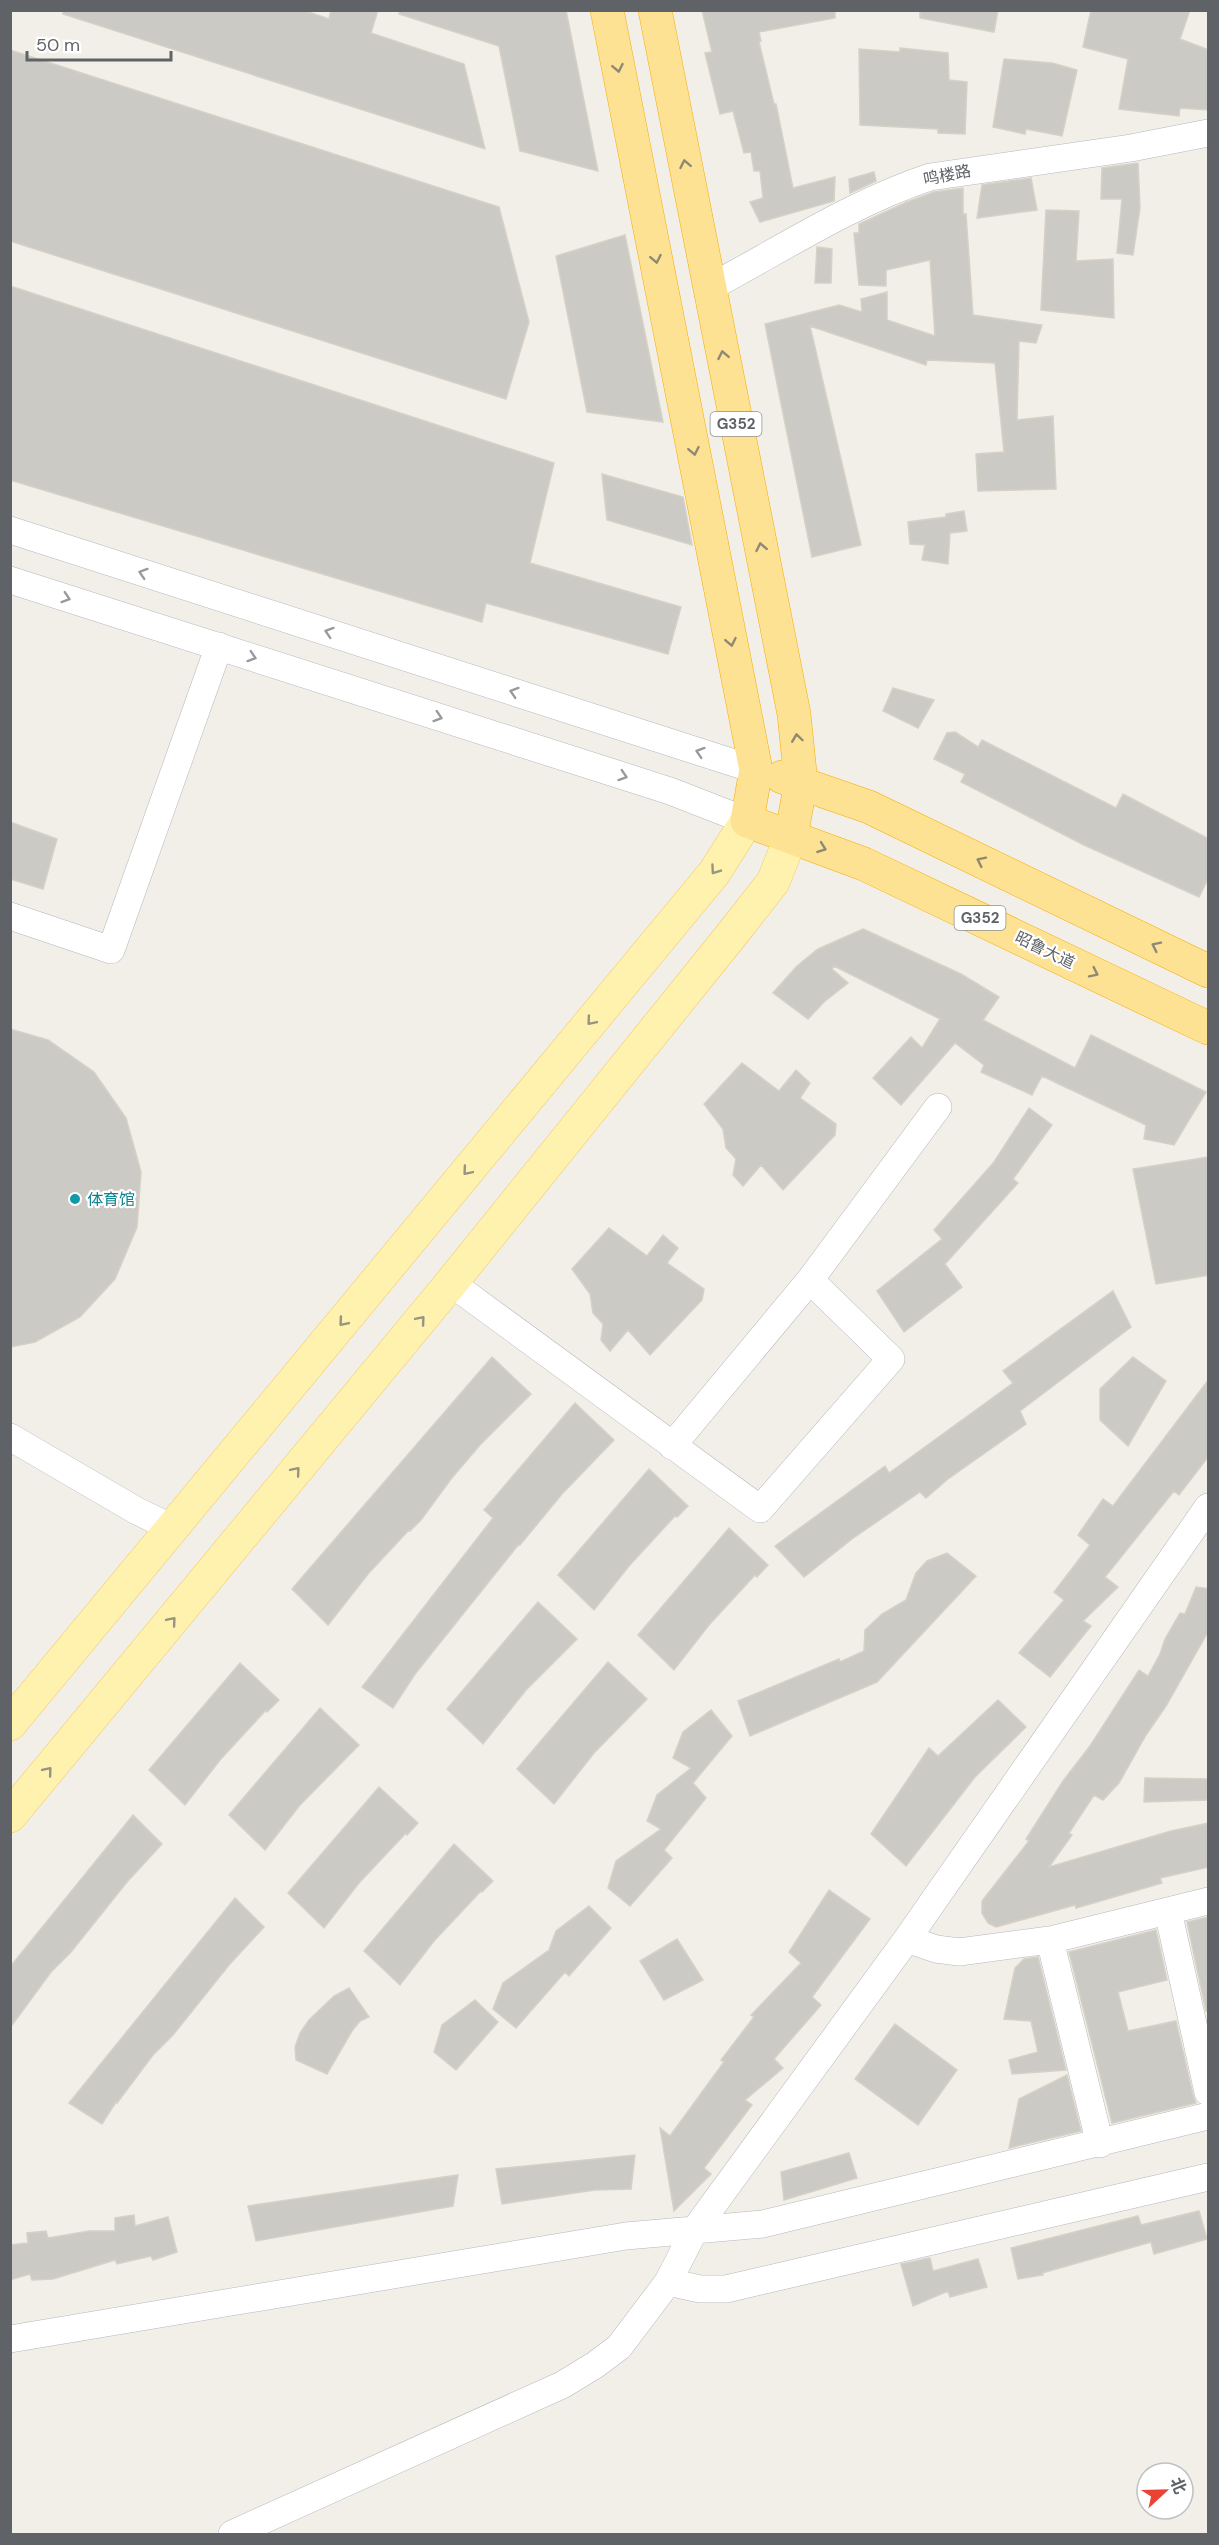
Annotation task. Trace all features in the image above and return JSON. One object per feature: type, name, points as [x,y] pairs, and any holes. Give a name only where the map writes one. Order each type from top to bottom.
[{"type":"highway","name":"G352","points":[[607,10],[756,770],[747,821]]},
{"type":"highway","name":"G352","points":[[655,10],[794,714],[801,782],[791,837]]},
{"type":"highway","points":[[756,770],[801,782],[869,807],[1209,972]]},
{"type":"highway","name":"昭鲁大道","points":[[747,821],[864,864],[1209,1028]]},
{"type":"main road","points":[[10,1724],[714,873],[747,821]]},
{"type":"main road","points":[[10,1816],[451,1283],[773,882],[791,837]]},
{"type":"street","name":"鸣楼路","points":[[709,288],[868,202],[900,187],[930,177],[1131,148],[1209,133]]},
{"type":"street","points":[[10,530],[756,770]]},
{"type":"street","points":[[10,580],[670,791],[747,821]]},
{"type":"street","points":[[10,916],[111,950],[219,646]]},
{"type":"street","points":[[672,1446],[810,1280],[938,1107]]},
{"type":"street","points":[[451,1283],[760,1509],[891,1359],[810,1280]]},
{"type":"street","points":[[10,1437],[137,1511],[172,1528]]},
{"type":"street","points":[[232,2535],[561,2385],[596,2365],[619,2347],[668,2282],[694,2231],[908,1939],[1209,1507]]},
{"type":"street","points":[[908,1939],[936,1949],[959,1952],[1050,1940],[1209,1901]]},
{"type":"street","points":[[1168,1911],[1209,2092]]},
{"type":"street","points":[[1050,1940],[1100,2144]]},
{"type":"street","points":[[10,2339],[626,2236],[762,2224],[1209,2116]]},
{"type":"street","points":[[668,2282],[700,2289],[726,2289],[1209,2177]]},
{"type":"building","points":[[63,10],[303,10],[329,19],[331,10],[378,10],[371,33],[464,64],[485,149],[63,14]]},
{"type":"building","points":[[400,10],[566,10],[598,171],[520,151],[499,46],[399,14]]},
{"type":"building","points":[[702,10],[835,10],[835,18],[759,32],[761,41],[759,42],[774,104],[776,104],[793,188],[835,177],[834,201],[760,222],[750,202],[763,198],[760,171],[754,171],[751,152],[744,153],[733,111],[720,114],[705,53],[712,52]]},
{"type":"building","points":[[920,10],[998,10],[994,32],[920,18]]},
{"type":"building","points":[[1091,10],[1190,10],[1180,39],[1209,50],[1209,110],[1180,108],[1179,116],[1119,109],[1128,59],[1083,47]]},
{"type":"building","points":[[900,48],[948,53],[949,80],[967,82],[965,134],[938,133],[938,129],[860,125],[859,49],[900,52]]},
{"type":"building","points":[[10,50],[499,207],[529,322],[506,399],[10,241]]},
{"type":"building","points":[[1004,59],[1052,63],[1077,70],[1062,136],[1026,129],[1025,134],[993,127]]},
{"type":"building","points":[[1138,163],[1140,208],[1133,255],[1117,253],[1122,199],[1101,199],[1102,168]]},
{"type":"building","points":[[874,172],[876,181],[850,193],[849,179]]},
{"type":"building","points":[[1031,178],[1037,210],[977,218],[982,185]]},
{"type":"building","points":[[963,188],[963,214],[966,214],[973,315],[1042,325],[1036,343],[1019,341],[1017,420],[1053,416],[1056,489],[978,491],[976,454],[1004,452],[995,363],[927,360],[926,365],[810,326],[861,545],[812,557],[765,324],[839,305],[862,312],[861,299],[887,292],[887,320],[935,336],[930,260],[886,270],[886,286],[859,285],[854,233],[859,233],[859,224],[907,202],[934,192]]},
{"type":"building","points":[[1046,210],[1079,211],[1076,261],[1113,259],[1114,318],[1041,310]]},
{"type":"building","points":[[625,235],[663,422],[587,412],[556,256]]},
{"type":"building","points":[[817,247],[832,249],[831,283],[815,283]]},
{"type":"building","points":[[10,286],[554,463],[530,563],[681,607],[668,654],[486,603],[482,622],[10,480]]},
{"type":"building","points":[[602,474],[683,497],[692,545],[607,520]]},
{"type":"building","points":[[964,511],[967,531],[950,533],[948,564],[922,560],[925,545],[910,544],[908,522],[946,517],[946,514]]},
{"type":"building","points":[[893,688],[934,700],[918,728],[883,711]]},
{"type":"building","points":[[955,732],[978,747],[982,740],[1116,808],[1123,794],[1209,839],[1209,877],[1199,897],[1084,845],[961,782],[965,774],[934,759],[947,733]]},
{"type":"building","points":[[10,822],[57,839],[43,889],[10,879]]},
{"type":"building","points":[[863,929],[961,974],[999,997],[983,1020],[1075,1068],[1091,1035],[1206,1092],[1174,1145],[1144,1139],[1146,1125],[1042,1076],[1032,1095],[981,1072],[984,1065],[955,1043],[901,1105],[873,1078],[911,1037],[922,1048],[940,1019],[834,966],[832,969],[848,983],[824,1002],[808,1019],[773,993],[797,966],[818,949]]},
{"type":"building","name":"体育馆","points":[[10,1029],[48,1040],[94,1072],[126,1118],[141,1172],[137,1227],[115,1279],[80,1317],[35,1342],[10,1347]]},
{"type":"building","points":[[742,1063],[779,1091],[796,1070],[810,1083],[800,1098],[836,1124],[835,1135],[783,1190],[761,1165],[743,1186],[733,1175],[736,1159],[726,1148],[723,1129],[704,1104]]},
{"type":"building","points":[[1029,1108],[1052,1125],[1013,1179],[1018,1183],[945,1264],[962,1287],[904,1332],[877,1291],[942,1239],[934,1230],[994,1162]]},
{"type":"building","points":[[1209,1157],[1209,1275],[1156,1284],[1133,1169]]},
{"type":"building","points":[[609,1228],[647,1256],[663,1235],[678,1248],[667,1263],[704,1289],[702,1300],[650,1355],[628,1330],[610,1351],[601,1340],[603,1324],[593,1313],[590,1294],[572,1269]]},
{"type":"building","points":[[1113,1291],[1131,1327],[1020,1411],[1026,1424],[948,1479],[926,1498],[920,1492],[852,1539],[804,1577],[775,1546],[885,1466],[889,1473],[1013,1383],[1003,1371]]},
{"type":"building","points":[[492,1357],[531,1394],[480,1445],[421,1520],[368,1574],[328,1625],[292,1589]]},
{"type":"building","points":[[1133,1357],[1166,1381],[1128,1446],[1100,1420],[1100,1389]]},
{"type":"building","points":[[1209,1379],[1208,1457],[1179,1495],[1174,1491],[1105,1577],[1118,1587],[1083,1621],[1091,1626],[1050,1677],[1019,1653],[1064,1600],[1054,1592],[1090,1545],[1078,1535],[1103,1499],[1113,1506]]},
{"type":"building","points":[[575,1403],[614,1440],[562,1494],[519,1544],[415,1674],[393,1708],[362,1687],[493,1518],[484,1510]]},
{"type":"building","points":[[649,1469],[688,1506],[677,1517],[675,1516],[629,1566],[594,1610],[558,1575]]},
{"type":"building","points":[[729,1528],[768,1565],[757,1577],[755,1575],[709,1625],[674,1670],[638,1635]]},
{"type":"building","points":[[947,1553],[976,1576],[877,1682],[750,1736],[738,1701],[864,1651],[865,1630],[882,1614],[906,1600],[916,1573],[927,1561]]},
{"type":"building","points":[[1196,1587],[1209,1589],[1209,1630],[1119,1783],[1103,1800],[1094,1795],[1069,1833],[1072,1835],[1049,1867],[1171,1831],[1209,1823],[1209,1867],[1160,1878],[1162,1883],[1076,1908],[1075,1905],[996,1927],[988,1923],[982,1913],[982,1901],[1029,1841],[1026,1839],[1063,1781],[1090,1746],[1139,1670],[1148,1676],[1180,1613],[1185,1614]]},
{"type":"building","points":[[538,1602],[577,1639],[526,1690],[483,1744],[447,1709]]},
{"type":"building","points":[[608,1662],[647,1699],[594,1753],[554,1804],[517,1769]]},
{"type":"building","points":[[240,1663],[279,1700],[267,1712],[266,1710],[220,1760],[185,1805],[149,1770]]},
{"type":"building","points":[[998,1700],[1026,1727],[975,1777],[906,1866],[871,1834],[929,1748],[938,1756]]},
{"type":"building","points":[[320,1708],[359,1745],[300,1805],[265,1850],[229,1815]]},
{"type":"building","points":[[711,1710],[732,1736],[693,1783],[706,1798],[664,1850],[672,1858],[630,1906],[608,1888],[616,1861],[661,1829],[647,1821],[657,1795],[691,1768],[673,1758],[683,1732]]},
{"type":"building","points":[[1145,1778],[1209,1779],[1209,1800],[1144,1802]]},
{"type":"building","points":[[379,1787],[418,1823],[359,1883],[324,1928],[288,1893]]},
{"type":"building","points":[[133,1815],[162,1844],[127,1882],[71,1952],[51,1972],[10,2028],[10,1967]]},
{"type":"building","points":[[454,1844],[493,1881],[434,1941],[400,1985],[364,1951]]},
{"type":"building","points":[[829,1890],[870,1919],[812,1997],[821,2005],[774,2059],[783,2068],[745,2100],[752,2105],[704,2168],[711,2174],[674,2211],[660,2128],[670,2136],[724,2062],[721,2060],[754,2017],[751,2015],[801,1963],[789,1952]]},
{"type":"building","points":[[235,1898],[264,1927],[229,1965],[173,2035],[153,2055],[116,2102],[102,2124],[69,2103]]},
{"type":"building","points":[[589,1906],[611,1928],[569,1976],[565,1972],[516,2028],[493,2009],[503,1983],[549,1950],[556,1931]]},
{"type":"building","points":[[1209,1917],[1209,2011],[1206,2011],[1187,1922]]},
{"type":"building","points":[[1156,1930],[1167,1980],[1118,1992],[1128,2031],[1176,2021],[1196,2103],[1112,2123],[1069,1952]]},
{"type":"building","points":[[677,1939],[703,1980],[664,2000],[640,1961]]},
{"type":"building","points":[[1038,1957],[1066,2070],[1012,2074],[1009,2060],[1038,2052],[1031,2021],[1004,2019],[1015,1968],[1024,1959]]},
{"type":"building","points":[[349,1988],[369,2017],[360,2021],[352,2031],[327,2074],[296,2060],[295,2047],[300,2033],[309,2020],[334,1996]]},
{"type":"building","points":[[475,2000],[498,2022],[456,2070],[434,2052],[442,2025]]},
{"type":"building","points":[[895,2024],[957,2070],[918,2125],[855,2079]]},
{"type":"building","points":[[1067,2075],[1081,2131],[1009,2148],[1019,2099]]},
{"type":"building","points":[[849,2153],[857,2178],[784,2200],[781,2172]]},
{"type":"building","points":[[635,2155],[631,2189],[595,2190],[502,2204],[496,2169]]},
{"type":"building","points":[[458,2175],[453,2206],[256,2241],[248,2206]]},
{"type":"building","points":[[1199,2211],[1207,2239],[1154,2254],[1151,2242],[1042,2273],[1043,2275],[1018,2279],[1011,2248],[1138,2216],[1141,2225]]},
{"type":"building","points":[[134,2215],[135,2226],[168,2217],[177,2252],[153,2260],[151,2256],[117,2264],[115,2260],[53,2279],[32,2280],[30,2274],[10,2280],[10,2245],[28,2243],[27,2233],[46,2231],[48,2238],[89,2231],[115,2231],[115,2218]]},
{"type":"building","points":[[930,2258],[933,2271],[978,2259],[987,2287],[950,2297],[948,2291],[913,2306],[901,2264]]},
{"type":"place","name":"体育馆","points":[[75,1199]]}]
